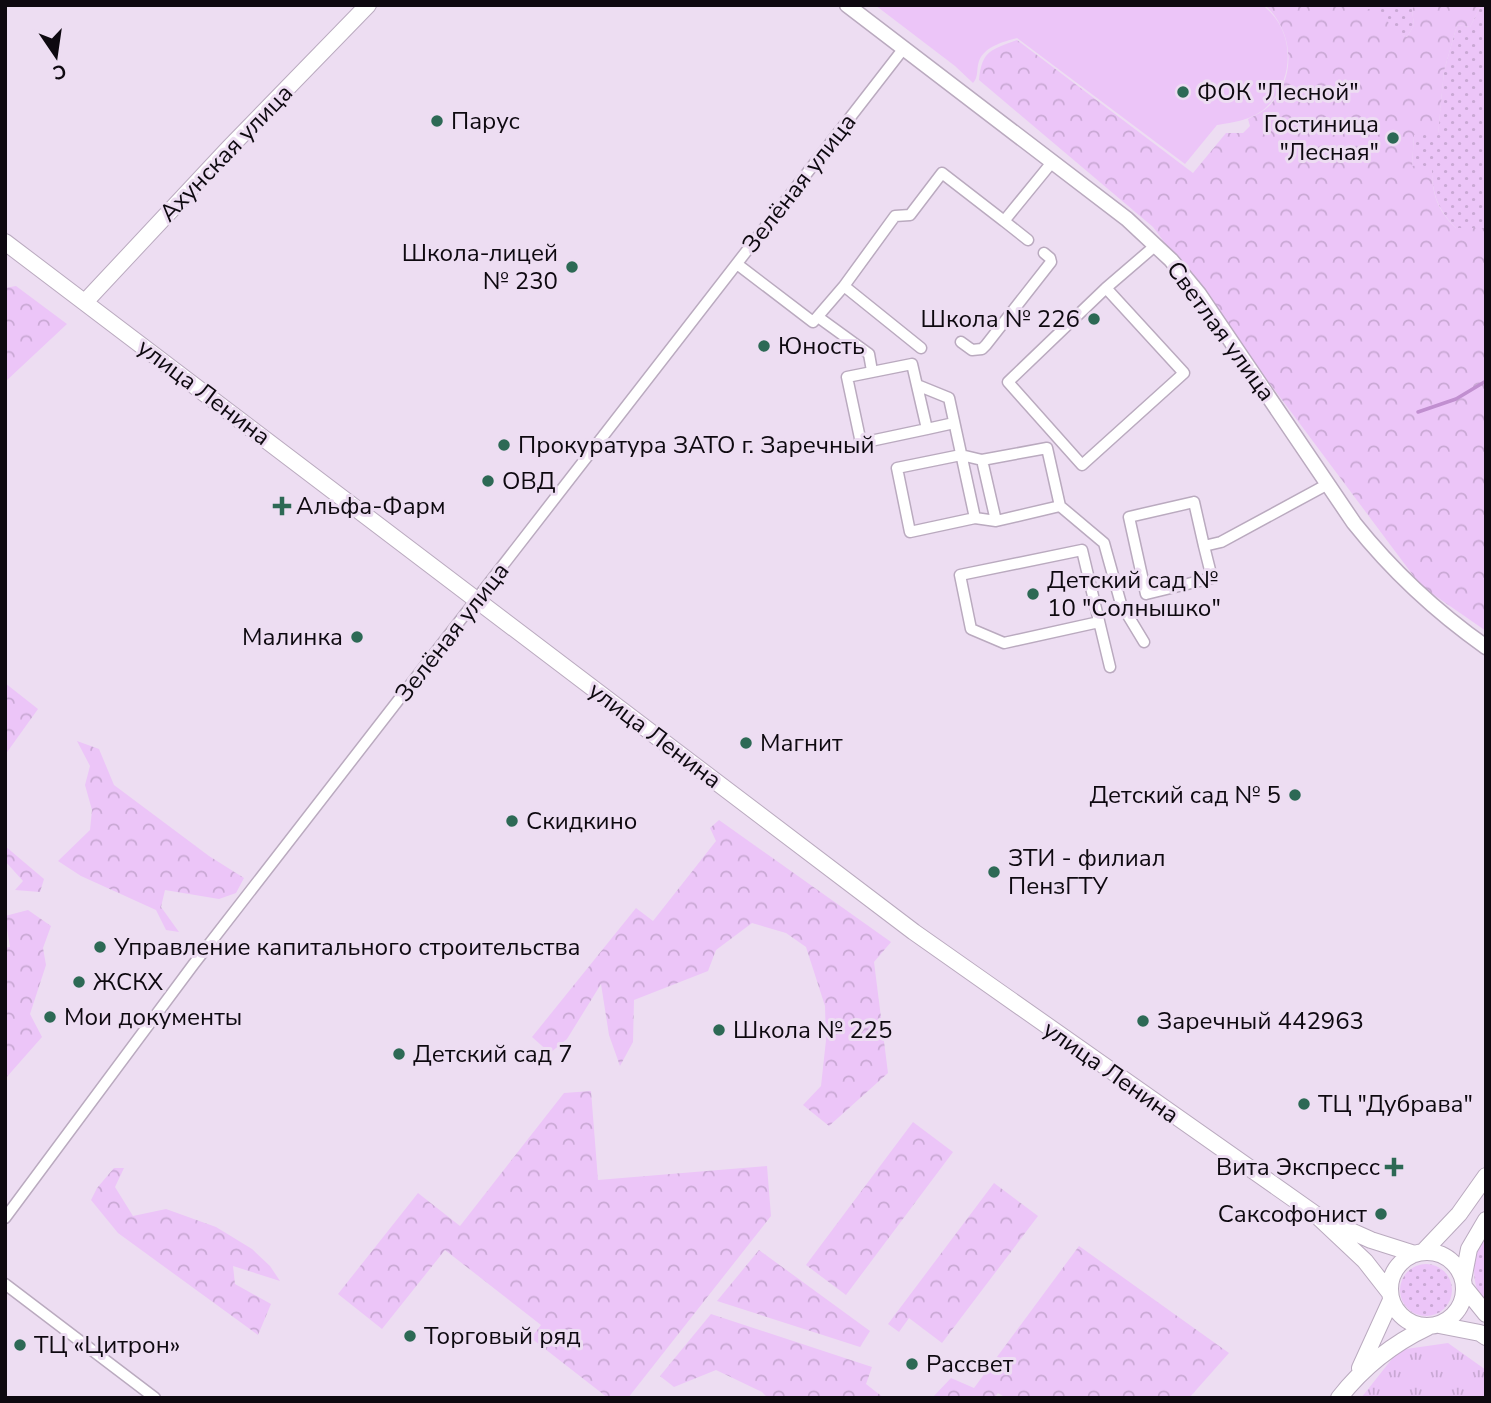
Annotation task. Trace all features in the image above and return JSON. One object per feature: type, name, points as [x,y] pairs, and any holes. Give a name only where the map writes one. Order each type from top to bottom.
[{"type":"main road","name":"Ахунская улица","points":[[85,302],[368,5]]},
{"type":"main road","name":"улица Ленина","points":[[5,242],[924,940],[1315,1214],[1365,1261],[1390,1297]]},
{"type":"main road","points":[[1419,1253],[1459,1214],[1486,1176]]},
{"type":"main road","name":"улица Ленина","points":[[1315,1214],[1371,1240],[1419,1253]]},
{"type":"main road","points":[[1339,1398],[1355,1377],[1388,1349],[1450,1319],[1458,1310],[1463,1300],[1469,1250],[1486,1220]]},
{"type":"main road","points":[[1355,1377],[1390,1297],[1390,1280],[1404,1259],[1419,1253],[1436,1253],[1448,1258],[1458,1268],[1464,1284],[1486,1314]]},
{"type":"main road","points":[[1390,1297],[1405,1320],[1416,1325],[1486,1336]]},
{"type":"street","name":"Светлая улица","points":[[847,5],[1053,161],[1127,219],[1156,246],[1199,295],[1354,523],[1400,577],[1456,626],[1486,647]]},
{"type":"street","name":"Зелёная улица","points":[[5,1218],[193,965],[904,48]]},
{"type":"street","points":[[1004,221],[1053,161]]},
{"type":"street","points":[[737,264],[813,322],[844,286],[895,216],[910,215],[942,173],[1028,240]]},
{"type":"street","points":[[1106,288],[1184,373],[1082,465],[1008,382],[1106,288],[1156,246]]},
{"type":"street","points":[[961,342],[972,350],[982,349],[986,345],[1051,262],[1044,253]]},
{"type":"street","points":[[844,286],[920,348]]},
{"type":"street","points":[[818,317],[869,355],[872,372]]},
{"type":"street","points":[[927,429],[912,364],[847,377],[862,443],[927,429],[954,423]]},
{"type":"street","points":[[917,385],[949,398],[975,518]]},
{"type":"street","points":[[1060,506],[996,521],[975,518],[910,532],[897,467],[961,454],[982,460],[1046,448],[1060,506],[1104,543],[1121,604],[1144,642]]},
{"type":"street","points":[[982,460],[996,521]]},
{"type":"street","points":[[1204,546],[1221,542],[1328,484]]},
{"type":"street","points":[[1194,502],[1204,546],[1212,578],[1146,594],[1129,517],[1194,502]]},
{"type":"street","points":[[1099,622],[1004,643],[971,629],[960,576],[1082,550],[1110,667]]},
{"type":"street","points":[[5,1284],[155,1398]]},
{"type":"green space","name":"ФОК \"Лесной\"","points":[[875,5],[1262,5],[1280,25],[1288,51],[1287,64],[1279,90],[1266,108],[1246,119],[1217,125],[1185,164],[1017,38],[995,45],[982,56],[973,83]]},
{"type":"green space","points":[[1265,5],[1350,5],[1373,11],[1407,37],[1414,25],[1412,10],[1415,5],[1481,5],[1470,27],[1457,25],[1444,71],[1438,135],[1414,135],[1412,166],[1422,165],[1432,170],[1437,202],[1456,228],[1486,228],[1486,631],[1421,586],[1153,227],[979,80],[985,57],[1001,46],[1017,40],[1193,173],[1226,133],[1243,133],[1250,126],[1248,119],[1271,104],[1285,80],[1288,67],[1286,40],[1281,27]]},
{"type":"green space","points":[[1355,5],[1415,5],[1412,10],[1414,25],[1407,37],[1395,31],[1389,23]]},
{"type":"green space","points":[[1481,5],[1486,5],[1486,228],[1456,228],[1438,202],[1433,187],[1432,170],[1412,166],[1414,135],[1438,134],[1444,71],[1457,25],[1470,27]]},
{"type":"green space","points":[[16,286],[67,324],[5,382],[5,288]]},
{"type":"green space","points":[[5,683],[38,709],[5,755]]},
{"type":"green space","points":[[77,741],[99,749],[114,785],[209,856],[244,878],[236,893],[219,899],[165,890],[161,907],[179,932],[166,930],[156,910],[81,876],[58,861],[90,830],[92,810],[85,785],[90,766]]},
{"type":"green space","points":[[719,820],[891,942],[874,962],[888,1073],[829,1126],[803,1105],[821,1086],[826,1040],[825,1006],[806,947],[786,933],[752,923],[716,950],[708,971],[634,1000],[633,1042],[620,1066],[609,1035],[601,984],[567,1039],[550,1053],[532,1037],[636,908],[653,921],[716,841],[710,828]]},
{"type":"green space","points":[[5,846],[44,879],[40,892],[15,890],[23,881],[5,861]]},
{"type":"green space","points":[[28,910],[51,926],[43,948],[46,965],[30,1014],[42,1037],[5,1079],[5,948],[10,947],[5,916]]},
{"type":"green space","points":[[591,1091],[598,1180],[767,1166],[771,1216],[628,1398],[608,1398],[531,1338],[541,1325],[445,1250],[382,1329],[338,1294],[418,1193],[460,1226],[564,1093]]},
{"type":"green space","points":[[913,1122],[953,1152],[846,1295],[806,1265]]},
{"type":"green space","points":[[114,1168],[124,1168],[115,1187],[133,1216],[166,1209],[216,1227],[252,1249],[270,1266],[280,1281],[233,1266],[235,1284],[271,1304],[258,1335],[118,1233],[91,1200],[97,1188]]},
{"type":"green space","points":[[994,1183],[1038,1216],[942,1343],[909,1318],[899,1332],[888,1324]]},
{"type":"green space","points":[[1484,1237],[1486,1308],[1477,1291],[1474,1273],[1476,1255]]},
{"type":"green space","points":[[1079,1246],[1229,1353],[1189,1398],[1006,1398],[998,1393],[994,1398],[932,1398],[951,1378],[974,1388]]},
{"type":"green space","points":[[759,1250],[870,1331],[860,1347],[717,1301]]},
{"type":"green space","points":[[1426,1264],[1436,1266],[1444,1272],[1450,1280],[1450,1300],[1444,1308],[1436,1314],[1426,1316],[1416,1314],[1408,1308],[1402,1300],[1400,1290],[1402,1280],[1408,1272],[1416,1266]]},
{"type":"green space","points":[[711,1314],[872,1367],[866,1384],[884,1398],[768,1398],[762,1392],[716,1370],[674,1387],[660,1376]]},
{"type":"green space","points":[[1448,1343],[1486,1370],[1486,1398],[1361,1398],[1399,1350]]},
{"type":"waterway","points":[[1418,412],[1456,399],[1486,381]]},
{"type":"place","name":"ФОК \"Лесной\"","points":[[1183,92]]},
{"type":"place","name":"Парус","points":[[437,121]]},
{"type":"place","name":"Гостиница \"Лесная\"","points":[[1393,138]]},
{"type":"place","name":"Школа-лицей № 230","points":[[572,267]]},
{"type":"place","name":"Школа № 226","points":[[1094,319]]},
{"type":"place","name":"Юность","points":[[764,346]]},
{"type":"place","name":"Прокуратура ЗАТО г. Заречный","points":[[504,445]]},
{"type":"place","name":"ОВД","points":[[488,481]]},
{"type":"place","name":"Альфа-Фарм","points":[[282,506]]},
{"type":"place","name":"Детский сад № 10 \"Солнышко\"","points":[[1033,594]]},
{"type":"place","name":"Малинка","points":[[357,637]]},
{"type":"place","name":"Магнит","points":[[746,743]]},
{"type":"place","name":"Детский сад № 5","points":[[1295,795]]},
{"type":"place","name":"Скидкино","points":[[512,821]]},
{"type":"place","name":"ЗТИ - филиал ПензГТУ","points":[[994,872]]},
{"type":"place","name":"Управление капитального строительства","points":[[100,947]]},
{"type":"place","name":"ЖСКХ","points":[[79,982]]},
{"type":"place","name":"Мои документы","points":[[50,1017]]},
{"type":"place","name":"Заречный 442963","points":[[1143,1021]]},
{"type":"place","name":"Школа № 225","points":[[719,1030]]},
{"type":"place","name":"Детский сад 7","points":[[399,1054]]},
{"type":"place","name":"ТЦ \"Дубрава\"","points":[[1304,1104]]},
{"type":"place","name":"Вита Экспресс","points":[[1394,1167]]},
{"type":"place","name":"Саксофонист","points":[[1381,1214]]},
{"type":"place","name":"Торговый ряд","points":[[410,1336]]},
{"type":"place","name":"ТЦ «Цитрон»","points":[[20,1345]]},
{"type":"place","name":"Рассвет","points":[[912,1364]]}]
